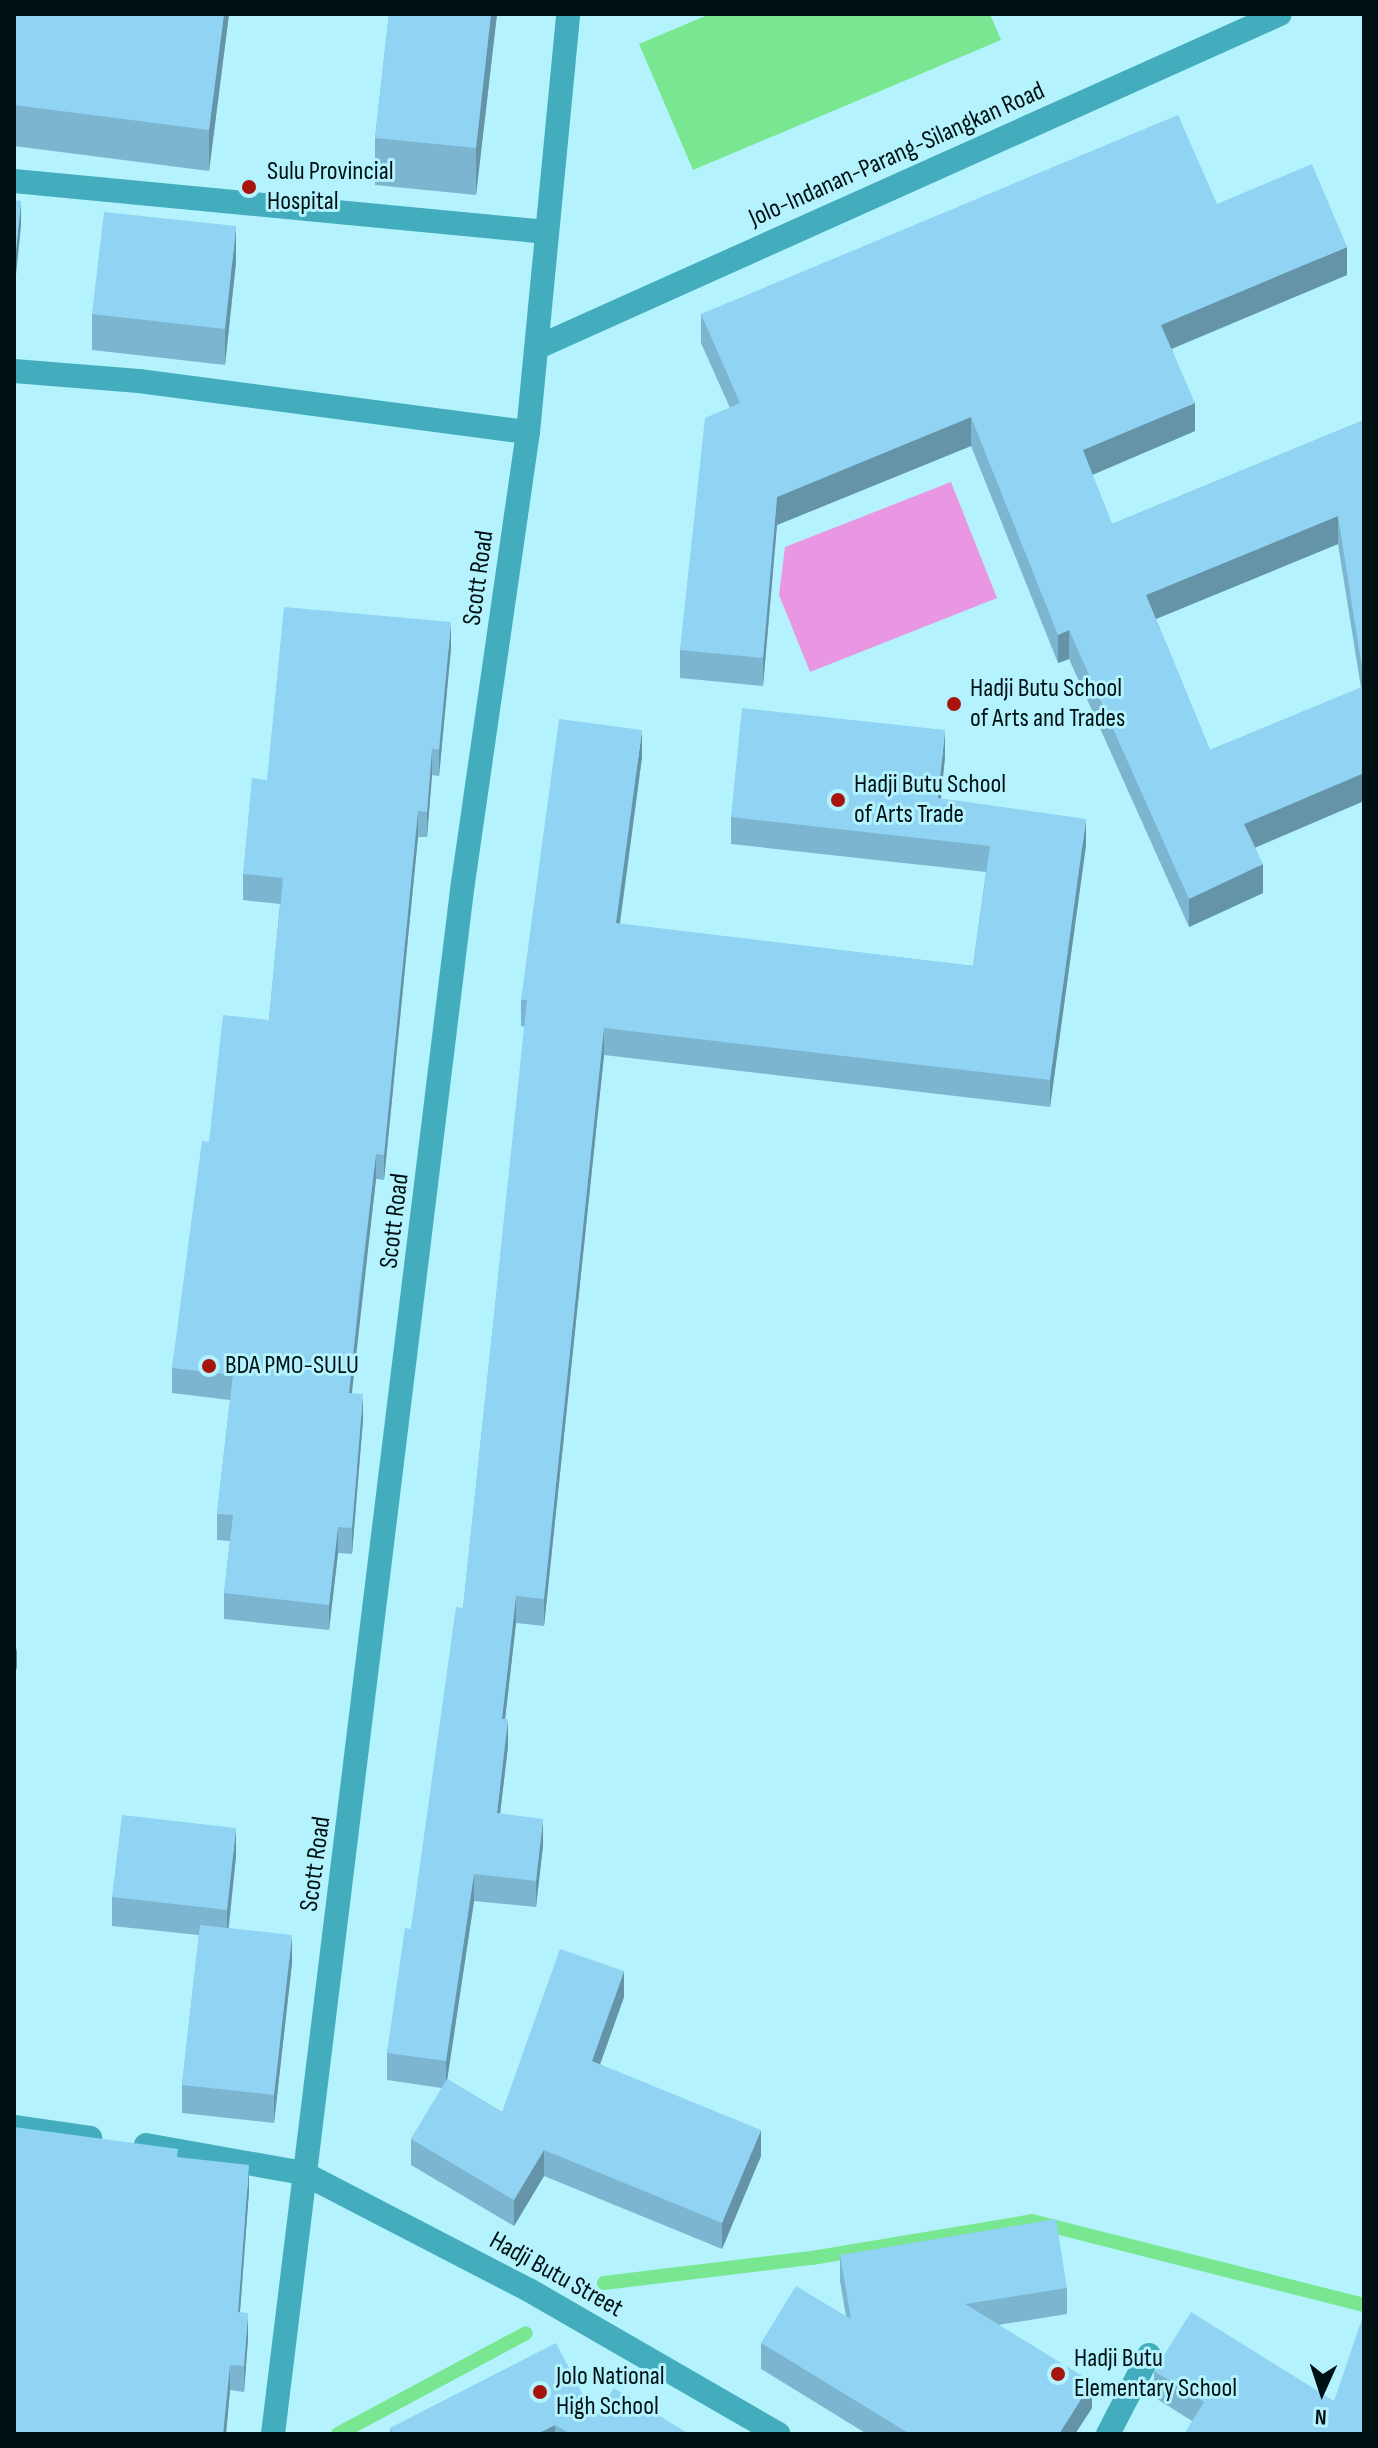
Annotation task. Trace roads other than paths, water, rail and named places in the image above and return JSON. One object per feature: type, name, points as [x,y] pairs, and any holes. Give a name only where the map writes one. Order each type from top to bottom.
[{"type":"street","name":"Scott Road","points":[[273,2434],[303,2173],[359,1757],[463,883],[528,432],[568,14]]},
{"type":"street","name":"Jolo-Indanan-Parang-Silangkan Road","points":[[538,347],[1280,14]]},
{"type":"street","points":[[14,181],[547,232]]},
{"type":"street","points":[[14,371],[139,381],[528,432]]},
{"type":"street","name":"Hadji Butu Street","points":[[14,2127],[233,2158],[303,2173],[529,2290],[778,2434]]},
{"type":"street","points":[[1108,2434],[1149,2355]]},
{"type":"waterway","points":[[604,2283],[812,2258],[1032,2221],[1364,2305]]},
{"type":"waterway","points":[[338,2434],[526,2333]]},
{"type":"place","name":"Sulu Provincial Hospital","points":[[249,187]]},
{"type":"place","name":"Hadji Butu School of Arts and Trades","points":[[954,704]]},
{"type":"place","name":"Hadji Butu School of Arts Trade","points":[[838,800]]},
{"type":"place","name":"BDA PMO-SULU","points":[[209,1366]]},
{"type":"place","name":"Hadji Butu Elementary School","points":[[1058,2374]]},
{"type":"place","name":"Jolo National High School","points":[[540,2392]]}]
